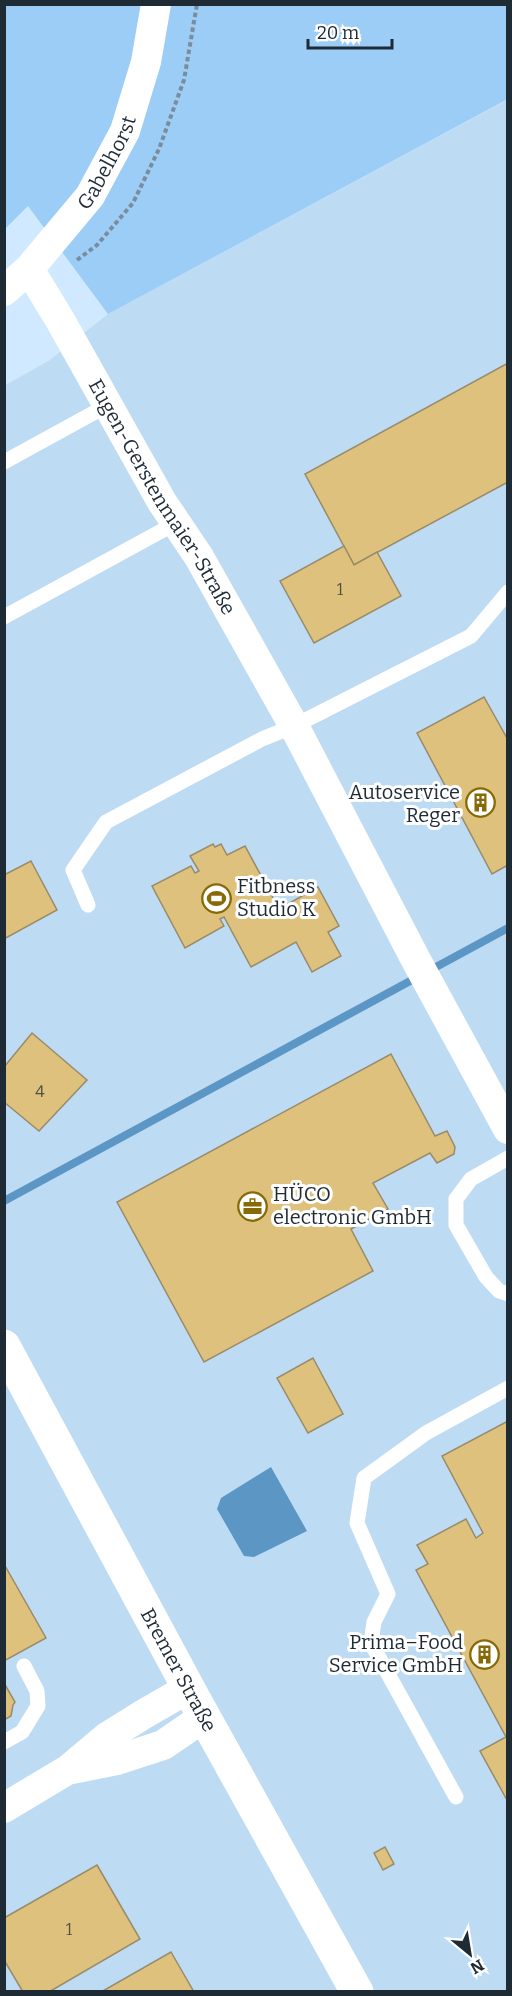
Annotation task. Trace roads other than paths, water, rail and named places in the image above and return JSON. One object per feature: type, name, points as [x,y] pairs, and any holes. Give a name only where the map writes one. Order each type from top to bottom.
[{"type":"main road","name":"Bremer Straße","points":[[4,1346],[204,1718],[357,1992]]},
{"type":"street","name":"Gabelhorst","points":[[4,291],[29,269],[90,196],[125,130],[146,62],[156,4]]},
{"type":"street","name":"Eugen-Gerstenmaier-Straße","points":[[29,269],[162,502],[199,557],[294,726],[423,974],[507,1128]]},
{"type":"street","points":[[4,1808],[69,1769],[107,1737],[144,1713],[189,1688]]},
{"type":"street","points":[[69,1769],[117,1760],[164,1745],[204,1718]]},
{"type":"lane","points":[[4,462],[108,405]]},
{"type":"lane","points":[[4,617],[176,523]]},
{"type":"lane","points":[[88,905],[73,870],[106,822],[262,739],[294,726],[471,636],[507,591]]},
{"type":"lane","points":[[507,1158],[471,1179],[456,1199],[456,1225],[486,1277],[499,1291],[507,1294]]},
{"type":"lane","points":[[456,1797],[371,1643],[374,1622],[388,1594],[357,1523],[364,1478],[426,1433],[507,1388]]},
{"type":"lane","points":[[4,1742],[22,1732],[38,1706],[37,1692],[24,1666]]},
{"type":"waterway","points":[[4,1201],[508,928]]},
{"type":"place","name":"Autoservice Reger","points":[[481,803]]},
{"type":"place","name":"Fitbness Studio K","points":[[216,898]]},
{"type":"place","name":"HÜCO electronic GmbH","points":[[252,1206]]},
{"type":"place","name":"Prima–Food Service GmbH","points":[[484,1654]]}]
